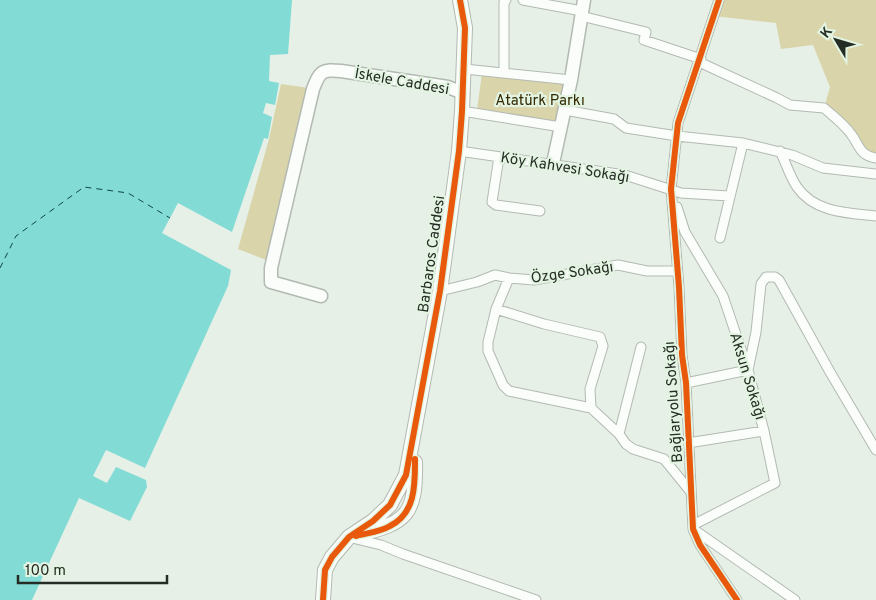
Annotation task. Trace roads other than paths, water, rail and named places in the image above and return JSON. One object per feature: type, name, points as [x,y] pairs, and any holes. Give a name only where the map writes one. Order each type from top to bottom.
[{"type":"main road","name":"Barbaros Caddesi","points":[[349,537],[391,526],[404,516],[413,500],[415,454],[412,442],[440,291],[459,150],[466,28],[460,0]]},
{"type":"main road","points":[[553,163],[572,80],[582,9]]},
{"type":"main road","name":"İskele Caddesi","points":[[321,296],[271,282],[271,268],[312,89],[320,73],[326,70],[341,71],[448,87],[463,93]]},
{"type":"main road","points":[[323,600],[326,570],[332,557],[349,537]]},
{"type":"street","points":[[504,72],[504,2],[506,0]]},
{"type":"street","points":[[523,0],[582,9],[646,32],[644,40],[700,60],[790,106],[824,108],[851,134],[857,146],[867,156],[876,158]]},
{"type":"street","points":[[671,189],[678,123],[718,0]]},
{"type":"street","points":[[465,69],[572,80]]},
{"type":"street","points":[[565,110],[614,119],[626,128],[743,143],[780,151],[823,168],[876,174]]},
{"type":"street","points":[[462,111],[561,127]]},
{"type":"street","points":[[720,238],[743,143]]},
{"type":"street","name":"Köy Kahvesi Sokağı","points":[[459,150],[625,175],[681,193],[729,196]]},
{"type":"street","points":[[780,151],[798,187],[815,205],[848,213],[876,216]]},
{"type":"street","points":[[499,157],[492,202],[496,206],[540,211]]},
{"type":"street","name":"Bağlaryolu Sokağı","points":[[671,189],[682,355],[686,383],[693,527],[700,545],[737,600]]},
{"type":"street","name":"Aksun Sokağı","points":[[671,189],[685,232],[723,296],[748,370],[775,483],[693,527]]},
{"type":"street","name":"Özge Sokağı","points":[[440,291],[477,282],[495,275],[534,280],[618,265],[647,271],[677,271]]},
{"type":"street","points":[[686,383],[748,370],[756,332],[761,284],[766,277],[775,277],[780,280],[830,372],[876,450]]},
{"type":"street","points":[[508,278],[496,309],[488,342],[488,351],[502,385],[509,391],[591,408],[633,449],[664,459],[691,491]]},
{"type":"street","points":[[496,309],[544,324],[600,337],[603,346],[590,389],[591,408]]},
{"type":"street","points":[[619,434],[640,347]]},
{"type":"street","points":[[688,443],[764,431]]},
{"type":"street","points":[[693,527],[796,600]]},
{"type":"street","points":[[349,537],[381,544],[403,554],[536,600]]},
{"type":"street","points":[[504,600],[508,590]]},
{"type":"water","points":[[0,0],[292,0],[288,54],[270,55],[269,81],[279,83],[275,105],[266,103],[263,113],[272,117],[268,139],[264,138],[232,232],[178,203],[162,233],[231,270],[228,286],[145,468],[106,450],[93,476],[107,483],[116,467],[146,480],[147,487],[130,521],[79,498],[32,600],[0,600]]},
{"type":"park label","name":"Atatürk Parkı","points":[[540,100]]}]
